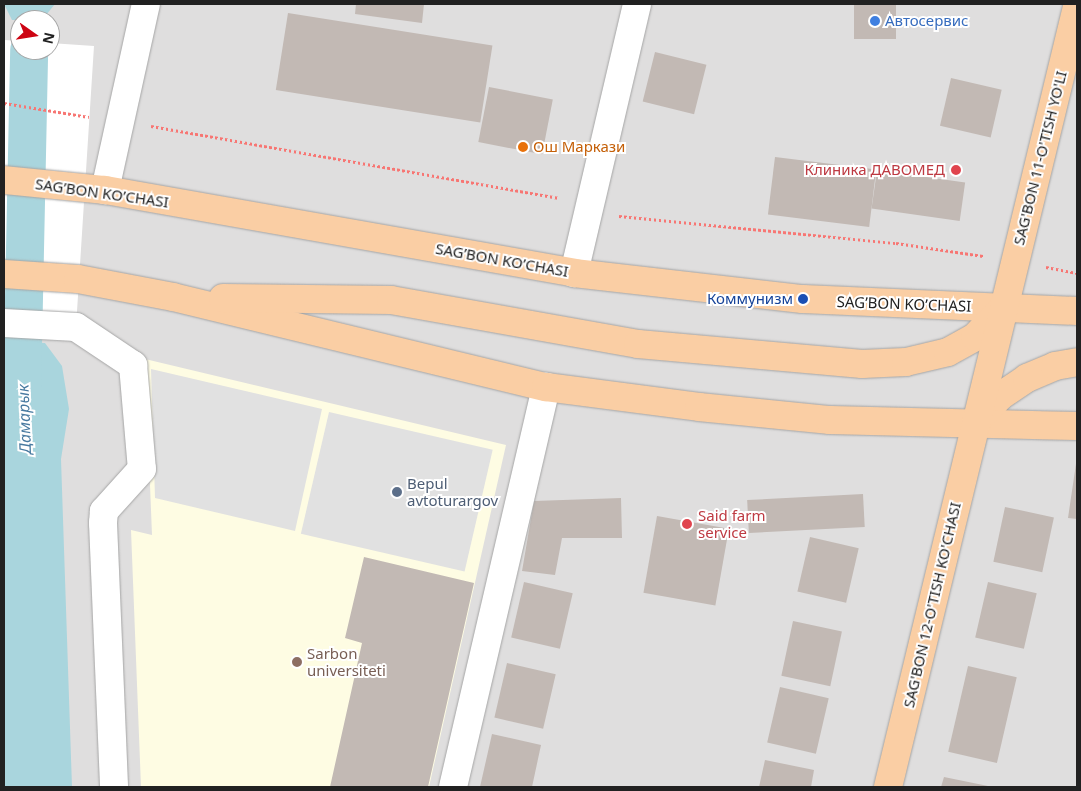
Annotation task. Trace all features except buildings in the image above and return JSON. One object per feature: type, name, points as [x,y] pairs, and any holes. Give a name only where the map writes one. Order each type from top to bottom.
[{"type":"main road","name":"SAG'BON 11-O'TISH YO'LI","points":[[975,423],[1077,7]]},
{"type":"main road","name":"SAG’BON KO’CHASI","points":[[4,180],[96,189],[574,273],[803,299],[1077,311]]},
{"type":"main road","points":[[4,274],[78,279],[173,297],[546,387],[700,407],[830,420],[1077,426]]},
{"type":"main road","points":[[173,297],[391,300],[638,344],[862,364],[899,363],[948,352],[975,337],[1003,308]]},
{"type":"main road","points":[[975,423],[999,397],[1027,378],[1055,366],[1077,362]]},
{"type":"main road","name":"SAG'BON 12-O'TISH KO'CHASI","points":[[888,787],[975,423]]},
{"type":"street","points":[[96,189],[120,120],[146,4]]},
{"type":"street","points":[[574,273],[588,204],[637,4]]},
{"type":"street","points":[[4,323],[76,327],[133,365],[142,468],[104,511],[103,523],[114,787]]},
{"type":"street","points":[[452,787],[546,387]]},
{"type":"path","points":[[4,103],[89,117]]},
{"type":"path","points":[[120,120],[588,204],[621,216],[896,243],[1014,261],[1077,273]]},
{"type":"shaded area","points":[[4,4],[1077,4],[1077,787],[44,787],[28,349],[44,146],[4,141]]},
{"type":"shaded area","name":"Sarbon universiteti","points":[[145,359],[506,445],[429,787],[141,787],[131,530],[152,535]]},
{"type":"shaded area","points":[[151,369],[322,409],[295,531],[155,498]]},
{"type":"shaded area","name":"Bepul avtoturargov","points":[[329,412],[493,450],[465,572],[301,534]]},
{"type":"water","points":[[4,4],[55,4],[50,10],[10,10],[10,16]]},
{"type":"water","points":[[11,342],[45,343],[62,366],[69,409],[61,459],[72,787],[4,787],[4,356]]},
{"type":"pier","points":[[4,40],[10,40],[10,60],[60,60],[60,44],[94,46],[76,327],[4,323]]},
{"type":"waterway","name":"Дамарык","points":[[22,393],[29,60]]},
{"type":"place","name":"Автосервис","points":[[875,21]]},
{"type":"place","name":"Ош Маркази","points":[[523,147]]},
{"type":"place","name":"Клиника ДАВОМЕД","points":[[956,170]]},
{"type":"place","name":"Коммунизм","points":[[803,299]]},
{"type":"place","name":"Bepul avtoturargov","points":[[397,492]]},
{"type":"place","name":"Said farm service","points":[[687,524]]},
{"type":"place","name":"Sarbon universiteti","points":[[297,662]]}]
